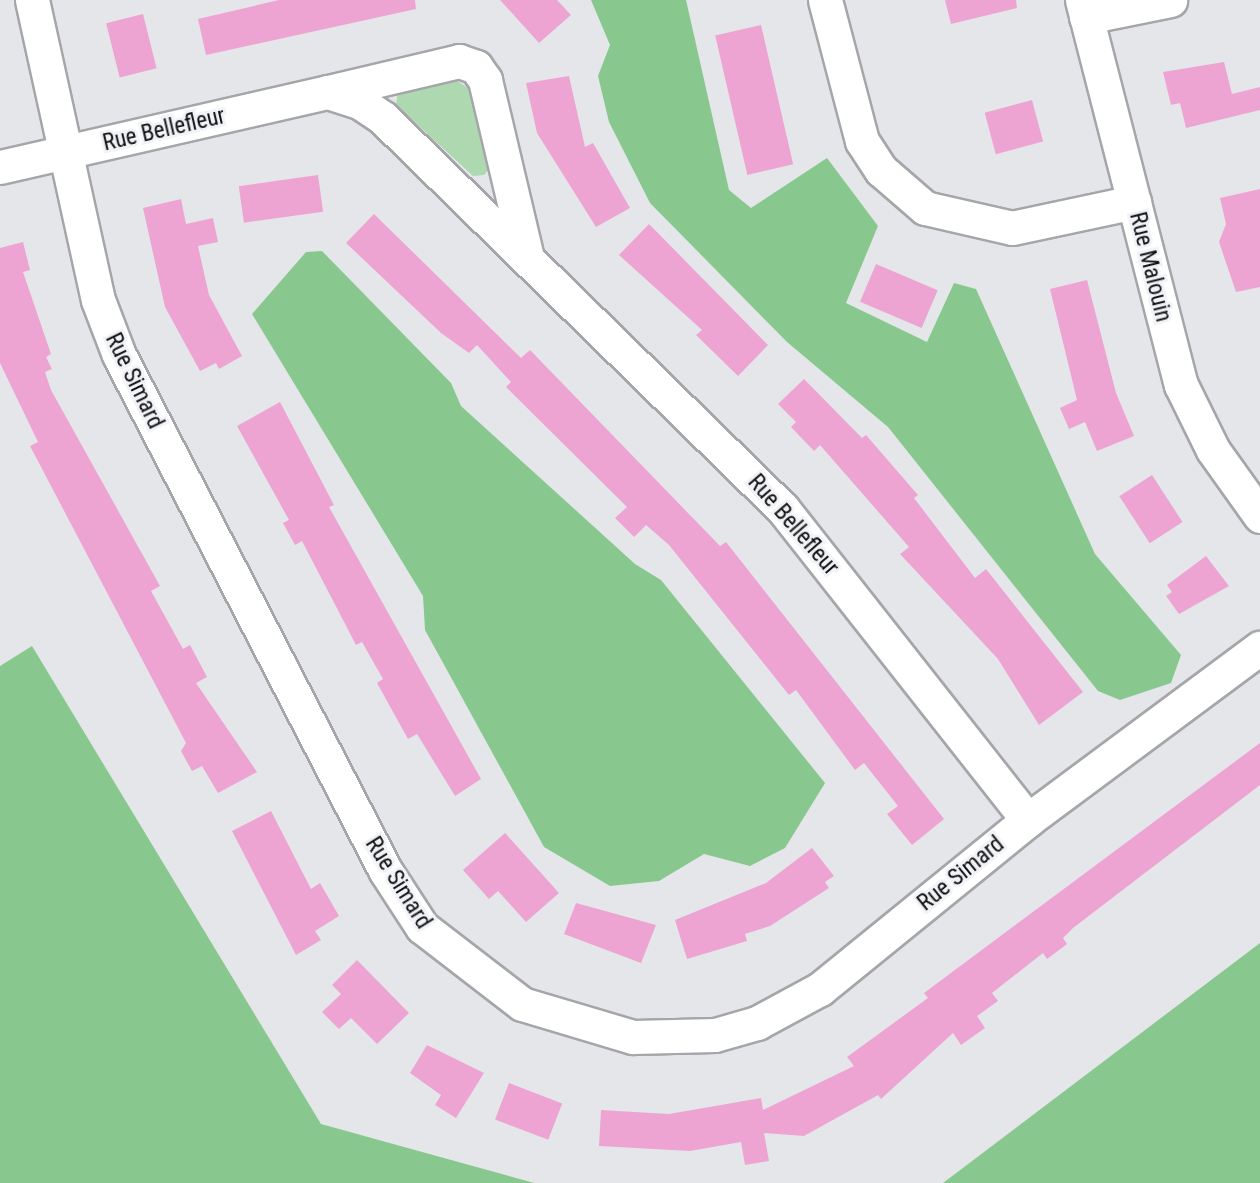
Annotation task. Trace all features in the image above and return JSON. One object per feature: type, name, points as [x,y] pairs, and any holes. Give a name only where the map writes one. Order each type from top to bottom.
[{"type":"street","name":"Rue Simard","points":[[32,0],[98,300],[119,355],[385,870],[422,927],[463,964],[522,1004],[594,1030],[633,1038],[715,1035],[757,1023],[820,989],[1028,820],[1260,648]]},
{"type":"street","points":[[825,0],[862,141],[894,184],[925,208],[1012,228],[1134,202]]},
{"type":"street","points":[[1084,9],[1170,0]]},
{"type":"street","name":"Rue Malouin","points":[[1084,9],[1181,385],[1213,450],[1260,516]]},
{"type":"street","name":"Rue Bellefleur","points":[[0,167],[459,61],[475,67],[485,79],[527,257]]},
{"type":"street","name":"Rue Bellefleur","points":[[328,92],[383,118],[783,509],[1028,820]]},
{"type":"green space","points":[[591,0],[686,0],[729,190],[751,208],[827,158],[878,226],[846,303],[927,342],[954,283],[976,289],[1095,554],[1181,655],[1171,683],[1120,700],[1098,691],[888,427],[787,342],[650,203],[609,122],[598,76],[610,45]]},
{"type":"green space","points":[[450,76],[471,90],[489,169],[484,175],[473,176],[396,105],[398,90]]},
{"type":"green space","points":[[322,251],[451,383],[461,406],[635,564],[661,580],[825,783],[785,848],[750,866],[704,854],[659,881],[610,886],[544,847],[425,630],[423,596],[252,314],[306,252]]},
{"type":"green space","points":[[32,646],[321,1124],[534,1183],[0,1183],[0,666]]},
{"type":"green space","points":[[1260,943],[1260,1183],[943,1183]]},
{"type":"building","points":[[279,0],[415,0],[416,9],[206,55],[198,19]]},
{"type":"building","points":[[500,0],[557,0],[571,15],[539,43]]},
{"type":"building","points":[[945,0],[1016,0],[1017,8],[951,24]]},
{"type":"building","points":[[143,14],[157,68],[120,78],[106,23]]},
{"type":"building","points":[[761,25],[793,164],[747,175],[715,36]]},
{"type":"building","points":[[1224,62],[1232,94],[1260,87],[1260,110],[1186,128],[1180,103],[1171,105],[1163,72]]},
{"type":"building","points":[[569,76],[585,147],[593,143],[630,208],[596,227],[537,133],[526,83]]},
{"type":"building","points":[[1032,100],[1043,142],[996,154],[985,113]]},
{"type":"building","points":[[318,175],[323,212],[244,223],[239,186]]},
{"type":"building","points":[[1260,189],[1260,287],[1236,292],[1219,242],[1226,224],[1220,198]]},
{"type":"building","points":[[181,199],[186,224],[213,218],[218,242],[198,246],[209,295],[242,356],[219,369],[216,363],[200,371],[165,307],[143,208]]},
{"type":"building","points":[[374,214],[521,358],[530,350],[720,546],[726,542],[944,819],[912,845],[887,814],[898,806],[864,763],[855,770],[796,690],[789,695],[669,545],[646,525],[634,537],[615,518],[627,507],[506,387],[511,382],[477,345],[469,353],[441,333],[346,243]]},
{"type":"building","points":[[649,224],[768,345],[738,376],[696,335],[702,330],[619,255]]},
{"type":"building","points":[[23,242],[30,270],[23,272],[51,354],[46,357],[52,369],[45,372],[51,390],[160,586],[151,591],[183,649],[190,645],[207,677],[196,683],[257,772],[218,793],[202,766],[192,771],[181,751],[186,743],[30,446],[38,442],[0,363],[0,248]]},
{"type":"building","points":[[876,264],[938,290],[922,328],[860,302]]},
{"type":"building","points":[[1087,280],[1116,393],[1134,436],[1097,451],[1085,422],[1069,429],[1060,408],[1077,400],[1050,289]]},
{"type":"building","points":[[804,379],[862,438],[866,435],[918,495],[914,498],[975,578],[986,569],[1083,692],[1039,725],[998,659],[900,554],[909,547],[820,445],[814,451],[791,427],[796,422],[778,404]]},
{"type":"building","points":[[280,402],[334,505],[329,507],[481,779],[455,796],[417,734],[408,739],[377,683],[383,679],[362,642],[356,645],[302,541],[295,545],[283,523],[289,520],[237,426]]},
{"type":"building","points":[[1152,475],[1182,522],[1150,543],[1119,496]]},
{"type":"building","points":[[1206,556],[1229,586],[1179,614],[1166,596],[1172,592],[1167,585]]},
{"type":"building","points":[[1260,743],[1260,785],[1073,928],[1063,938],[1067,944],[1047,959],[1043,953],[992,993],[998,1001],[977,1016],[985,1028],[961,1045],[953,1033],[881,1099],[878,1095],[804,1136],[764,1133],[769,1161],[745,1165],[741,1142],[690,1151],[599,1146],[601,1110],[669,1114],[761,1098],[763,1110],[854,1066],[847,1057],[928,998],[924,993]]},
{"type":"building","points":[[271,811],[311,889],[320,883],[339,916],[315,931],[321,940],[296,955],[232,831]]},
{"type":"building","points":[[505,833],[559,893],[526,922],[498,891],[489,899],[463,870]]},
{"type":"building","points":[[812,848],[834,876],[825,882],[829,888],[770,926],[745,934],[747,941],[687,959],[675,920],[766,883]]},
{"type":"building","points":[[576,903],[656,925],[641,963],[564,934]]},
{"type":"building","points":[[357,960],[409,1013],[377,1044],[351,1018],[339,1029],[322,1012],[341,994],[332,985]]},
{"type":"building","points":[[427,1045],[484,1073],[456,1118],[435,1105],[441,1095],[410,1073]]},
{"type":"building","points":[[509,1083],[562,1103],[548,1140],[495,1119]]}]
